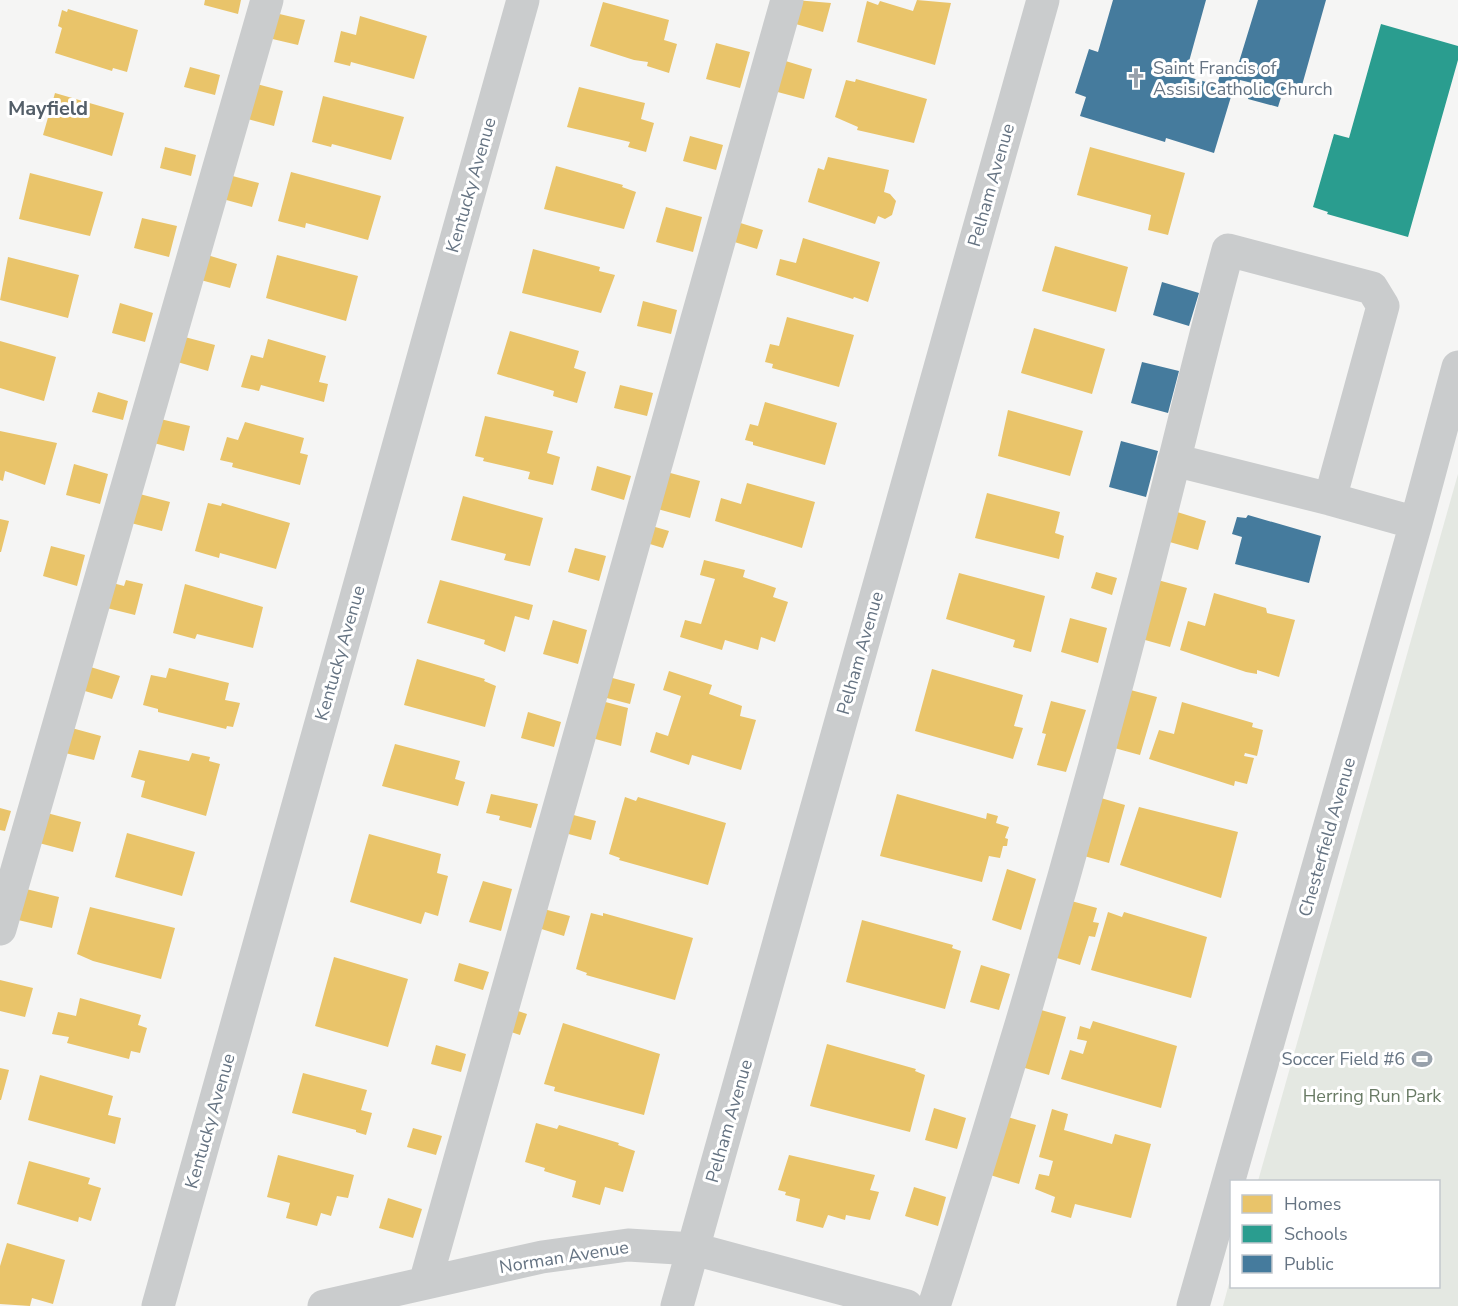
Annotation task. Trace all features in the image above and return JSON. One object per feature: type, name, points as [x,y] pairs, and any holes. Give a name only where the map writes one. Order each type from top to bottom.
[{"type":"street","points":[[0,929],[267,0]]},
{"type":"street","name":"Kentucky Avenue","points":[[158,1306],[523,0]]},
{"type":"street","points":[[426,1283],[787,0]]},
{"type":"street","name":"Pelham Avenue","points":[[677,1306],[1043,0]]},
{"type":"street","points":[[934,1306],[1002,1095],[1138,603],[1228,250],[1372,288],[1383,306],[1330,498]]},
{"type":"street","name":"Chesterfield Avenue","points":[[1193,1306],[1416,523],[1458,367]]},
{"type":"street","points":[[1174,460],[1330,498],[1416,523]]},
{"type":"street","name":"Norman Avenue","points":[[324,1306],[542,1257],[628,1245],[693,1249],[908,1306]]},
{"type":"green space","name":"Herring Run Park","points":[[1458,474],[1458,1306],[1223,1306],[1230,1280],[1230,1288],[1440,1288],[1440,1180],[1258,1180]]},
{"type":"building: Homes","points":[[205,0],[241,0],[238,14],[204,5]]},
{"type":"building: Homes","points":[[795,0],[831,3],[823,32],[789,22]]},
{"type":"building: Homes","points":[[917,0],[951,3],[935,65],[857,42],[867,1],[878,5],[880,1],[913,11]]},
{"type":"building: Homes","points":[[603,2],[669,20],[664,40],[677,44],[669,73],[647,66],[648,62],[590,46]]},
{"type":"building: Homes","points":[[68,9],[138,30],[127,72],[113,68],[112,71],[55,53],[62,28],[58,26],[62,10],[67,12]]},
{"type":"building: Homes","points":[[271,12],[305,20],[298,45],[264,37]]},
{"type":"building: Homes","points":[[360,16],[427,36],[414,79],[351,62],[350,66],[334,62],[341,31],[356,35]]},
{"type":"building: Homes","points":[[716,43],[750,52],[740,88],[706,79]]},
{"type":"building: Homes","points":[[779,59],[812,69],[804,99],[770,90]]},
{"type":"building: Homes","points":[[190,67],[220,75],[215,95],[184,87]]},
{"type":"building: Homes","points":[[856,79],[927,99],[914,143],[857,130],[858,127],[835,117],[846,80],[855,82]]},
{"type":"building: Homes","points":[[249,82],[283,91],[274,126],[240,117]]},
{"type":"building: Homes","points":[[579,87],[645,103],[641,119],[654,123],[646,152],[628,147],[630,142],[567,127]]},
{"type":"building: Homes","points":[[55,93],[124,113],[112,156],[43,135]]},
{"type":"building: Homes","points":[[323,96],[404,117],[391,160],[332,144],[331,147],[312,142]]},
{"type":"building: Homes","points":[[690,136],[723,145],[716,170],[683,161]]},
{"type":"building: Homes","points":[[165,147],[196,155],[191,176],[160,168]]},
{"type":"building: Homes","points":[[1090,147],[1185,173],[1168,235],[1148,230],[1151,215],[1077,195]]},
{"type":"building: Homes","points":[[828,157],[889,170],[884,192],[890,194],[896,201],[892,215],[885,219],[878,216],[875,224],[808,202],[818,168],[824,170]]},
{"type":"building: Homes","points":[[556,166],[623,185],[622,187],[636,192],[624,229],[544,209]]},
{"type":"building: Homes","points":[[291,172],[381,196],[368,240],[306,223],[305,228],[278,221]]},
{"type":"building: Homes","points":[[30,173],[103,192],[90,236],[19,219]]},
{"type":"building: Homes","points":[[225,174],[259,183],[252,207],[219,198]]},
{"type":"building: Homes","points":[[666,207],[702,217],[693,252],[656,242]]},
{"type":"building: Homes","points":[[142,218],[177,226],[169,257],[134,248]]},
{"type":"building: Homes","points":[[734,221],[763,230],[757,249],[728,240]]},
{"type":"building: Homes","points":[[803,238],[880,262],[868,302],[776,275],[780,259],[796,263]]},
{"type":"building: Homes","points":[[1055,246],[1128,267],[1116,312],[1042,291]]},
{"type":"building: Homes","points":[[533,249],[600,267],[599,271],[615,275],[601,313],[522,293]]},
{"type":"building: Homes","points":[[204,254],[237,264],[230,288],[197,279]]},
{"type":"building: Homes","points":[[277,255],[358,276],[346,321],[266,298]]},
{"type":"building: Homes","points":[[8,257],[79,275],[68,318],[0,300]]},
{"type":"building: Homes","points":[[643,301],[677,310],[671,334],[637,326]]},
{"type":"building: Homes","points":[[120,303],[153,313],[145,342],[112,333]]},
{"type":"building: Homes","points":[[787,317],[854,335],[839,387],[772,368],[773,364],[765,362],[770,344],[779,346]]},
{"type":"building: Homes","points":[[1034,328],[1105,349],[1092,394],[1021,373]]},
{"type":"building: Homes","points":[[510,331],[579,351],[574,368],[586,372],[577,403],[553,396],[554,391],[497,374]]},
{"type":"building: Homes","points":[[181,336],[215,345],[208,371],[174,361]]},
{"type":"building: Homes","points":[[268,339],[326,356],[319,382],[328,384],[324,402],[261,385],[259,391],[241,387],[251,355],[263,358]]},
{"type":"building: Homes","points":[[0,341],[56,357],[44,401],[0,388]]},
{"type":"building: Homes","points":[[620,385],[653,393],[647,416],[614,408]]},
{"type":"building: Homes","points":[[98,392],[128,401],[123,420],[92,412]]},
{"type":"building: Homes","points":[[765,402],[837,423],[825,465],[753,445],[753,442],[745,440],[750,424],[758,426]]},
{"type":"building: Homes","points":[[1008,410],[1083,431],[1070,476],[998,456]]},
{"type":"building: Homes","points":[[485,416],[553,431],[547,453],[560,457],[553,485],[528,479],[530,472],[483,461],[484,458],[475,456]]},
{"type":"building: Homes","points":[[156,418],[190,426],[184,451],[150,442]]},
{"type":"building: Homes","points":[[245,422],[304,438],[300,453],[308,455],[300,485],[232,467],[233,463],[220,460],[227,437],[238,440]]},
{"type":"building: Homes","points":[[0,431],[57,443],[45,485],[5,471],[3,481],[0,480]]},
{"type":"building: Homes","points":[[74,464],[108,474],[100,504],[66,495]]},
{"type":"building: Homes","points":[[597,466],[631,476],[624,500],[591,490]]},
{"type":"building: Homes","points":[[663,471],[700,481],[690,518],[654,508]]},
{"type":"building: Homes","points":[[747,483],[815,502],[802,548],[715,521],[721,498],[741,504]]},
{"type":"building: Homes","points":[[136,493],[170,502],[162,531],[127,522]]},
{"type":"building: Homes","points":[[987,493],[1060,512],[1055,533],[1064,536],[1059,559],[975,538]]},
{"type":"building: Homes","points":[[463,496],[543,518],[530,566],[504,560],[506,554],[451,540]]},
{"type":"building: Homes","points":[[208,503],[221,506],[222,503],[290,523],[276,569],[220,553],[219,558],[195,551]]},
{"type":"building: Homes","points":[[1174,511],[1206,521],[1198,550],[1166,541]]},
{"type":"building: Homes","points":[[0,519],[9,521],[1,552],[0,552]]},
{"type":"building: Homes","points":[[645,524],[669,531],[663,548],[640,541]]},
{"type":"building: Homes","points":[[51,546],[85,555],[77,586],[43,576]]},
{"type":"building: Homes","points":[[575,548],[606,556],[599,581],[568,572]]},
{"type":"building: Homes","points":[[704,560],[745,570],[743,577],[776,588],[773,597],[788,602],[775,642],[761,637],[758,650],[725,640],[722,650],[680,637],[685,620],[701,624],[715,579],[700,575]]},
{"type":"building: Homes","points":[[1096,572],[1117,578],[1112,595],[1091,588]]},
{"type":"building: Homes","points":[[959,573],[1045,596],[1031,652],[1013,647],[1015,640],[946,619]]},
{"type":"building: Homes","points":[[1154,579],[1187,588],[1170,647],[1138,638]]},
{"type":"building: Homes","points":[[126,580],[143,584],[135,615],[103,607],[109,582],[124,586]]},
{"type":"building: Homes","points":[[440,580],[533,605],[529,620],[515,616],[505,652],[484,644],[485,640],[427,623]]},
{"type":"building: Homes","points":[[185,584],[263,607],[253,648],[197,634],[195,639],[173,633]]},
{"type":"building: Homes","points":[[1214,593],[1266,608],[1267,613],[1295,620],[1279,677],[1257,670],[1257,674],[1246,672],[1180,650],[1188,621],[1205,626]]},
{"type":"building: Homes","points":[[1070,618],[1107,628],[1098,663],[1061,652]]},
{"type":"building: Homes","points":[[553,620],[587,630],[578,664],[543,654]]},
{"type":"building: Homes","points":[[417,659],[485,679],[484,681],[496,686],[485,727],[404,705]]},
{"type":"building: Homes","points":[[84,665],[120,676],[112,699],[78,689]]},
{"type":"building: Homes","points":[[169,668],[229,683],[225,700],[240,703],[233,727],[227,726],[226,729],[158,712],[158,709],[143,705],[151,675],[166,678]]},
{"type":"building: Homes","points":[[932,669],[1023,695],[1014,726],[1023,728],[1013,759],[915,731]]},
{"type":"building: Homes","points":[[669,671],[712,685],[709,694],[742,706],[740,716],[756,720],[741,770],[692,755],[689,765],[650,752],[656,732],[668,736],[681,696],[663,690]]},
{"type":"building: Homes","points":[[605,676],[635,684],[630,704],[599,696]]},
{"type":"building: Homes","points":[[1123,688],[1157,697],[1140,755],[1107,746]]},
{"type":"building: Homes","points":[[598,700],[628,708],[621,746],[588,737]]},
{"type":"building: Homes","points":[[1051,701],[1086,710],[1066,772],[1037,765],[1046,734],[1042,733]]},
{"type":"building: Homes","points":[[1182,702],[1253,723],[1252,727],[1263,730],[1257,756],[1245,753],[1244,756],[1254,758],[1247,784],[1235,781],[1234,786],[1149,759],[1159,730],[1174,734]]},
{"type":"building: Homes","points":[[528,712],[561,722],[554,747],[521,738]]},
{"type":"building: Homes","points":[[68,727],[101,736],[94,760],[61,752]]},
{"type":"building: Homes","points":[[395,744],[460,761],[455,779],[465,782],[458,806],[382,786]]},
{"type":"building: Homes","points":[[139,750],[189,761],[192,753],[210,757],[209,761],[220,764],[206,816],[141,797],[145,781],[131,777]]},
{"type":"building: Homes","points":[[491,794],[538,804],[531,828],[499,820],[500,816],[486,813]]},
{"type":"building: Homes","points":[[897,794],[986,819],[987,813],[998,816],[996,823],[1009,827],[1005,838],[1008,839],[1007,846],[1003,846],[1000,858],[989,856],[982,882],[880,856]]},
{"type":"building: Homes","points":[[1094,796],[1125,805],[1109,863],[1077,854]]},
{"type":"building: Homes","points":[[625,797],[636,801],[638,797],[726,823],[708,885],[619,860],[620,858],[609,854]]},
{"type":"building: Homes","points":[[1139,807],[1238,832],[1221,898],[1120,865]]},
{"type":"building: Homes","points":[[0,808],[11,811],[5,831],[0,830]]},
{"type":"building: Homes","points":[[47,813],[81,822],[73,852],[39,843]]},
{"type":"building: Homes","points":[[566,813],[596,821],[591,840],[561,832]]},
{"type":"building: Homes","points":[[127,833],[195,852],[182,896],[115,877]]},
{"type":"building: Homes","points":[[369,834],[441,854],[437,873],[448,876],[438,916],[425,912],[421,924],[350,902]]},
{"type":"building: Homes","points":[[1007,869],[1036,879],[1021,930],[992,920]]},
{"type":"building: Homes","points":[[483,881],[512,889],[501,931],[469,922]]},
{"type":"building: Homes","points":[[26,889],[59,897],[52,928],[18,920]]},
{"type":"building: Homes","points":[[1064,899],[1097,908],[1093,922],[1099,923],[1095,937],[1089,936],[1080,965],[1047,955]]},
{"type":"building: Homes","points":[[90,907],[175,928],[161,979],[93,961],[77,954]]},
{"type":"building: Homes","points":[[540,908],[570,916],[564,936],[535,927]]},
{"type":"building: Homes","points":[[1108,912],[1122,917],[1124,912],[1207,937],[1191,998],[1091,970]]},
{"type":"building: Homes","points":[[591,913],[603,916],[603,913],[693,938],[675,1000],[586,975],[587,973],[576,969]]},
{"type":"building: Homes","points":[[862,920],[953,945],[952,948],[961,951],[945,1009],[846,982]]},
{"type":"building: Homes","points":[[334,957],[408,979],[388,1047],[315,1026]]},
{"type":"building: Homes","points":[[459,963],[489,972],[483,990],[454,981]]},
{"type":"building: Homes","points":[[981,965],[1010,974],[999,1010],[970,1002]]},
{"type":"building: Homes","points":[[0,980],[33,988],[25,1017],[0,1011]]},
{"type":"building: Homes","points":[[80,998],[141,1015],[138,1025],[147,1028],[140,1053],[131,1051],[129,1059],[67,1043],[69,1037],[52,1034],[58,1012],[76,1016]]},
{"type":"building: Homes","points":[[1034,1008],[1066,1017],[1049,1075],[1018,1066]]},
{"type":"building: Homes","points":[[512,1009],[527,1014],[520,1035],[505,1030]]},
{"type":"building: Homes","points":[[1093,1021],[1177,1046],[1161,1108],[1061,1079],[1070,1050],[1083,1054],[1087,1041],[1077,1039],[1080,1026],[1090,1029]]},
{"type":"building: Homes","points":[[563,1023],[660,1054],[644,1115],[554,1091],[555,1087],[544,1084]]},
{"type":"building: Homes","points":[[827,1044],[916,1069],[915,1071],[925,1075],[910,1132],[810,1106]]},
{"type":"building: Homes","points":[[436,1045],[466,1054],[461,1072],[431,1064]]},
{"type":"building: Homes","points":[[0,1068],[9,1070],[1,1100],[0,1100]]},
{"type":"building: Homes","points":[[303,1073],[367,1090],[361,1110],[372,1113],[366,1135],[356,1130],[292,1113]]},
{"type":"building: Homes","points":[[40,1075],[113,1096],[108,1115],[121,1118],[115,1144],[28,1120]]},
{"type":"building: Homes","points":[[934,1108],[966,1118],[957,1149],[925,1140]]},
{"type":"building: Homes","points":[[1052,1109],[1068,1114],[1064,1130],[1112,1144],[1115,1134],[1151,1144],[1131,1218],[1075,1204],[1071,1218],[1051,1212],[1055,1197],[1035,1189],[1039,1174],[1049,1176],[1053,1161],[1039,1157]]},
{"type":"building: Homes","points":[[1004,1116],[1036,1125],[1019,1184],[987,1174]]},
{"type":"building: Homes","points":[[536,1123],[557,1129],[559,1125],[619,1143],[618,1145],[635,1151],[623,1192],[605,1187],[600,1205],[572,1197],[576,1181],[544,1171],[545,1168],[525,1162]]},
{"type":"building: Homes","points":[[413,1128],[442,1136],[436,1155],[407,1147]]},
{"type":"building: Homes","points":[[278,1155],[354,1175],[348,1198],[337,1196],[331,1216],[321,1213],[317,1226],[286,1218],[290,1203],[267,1197]]},
{"type":"building: Homes","points":[[789,1155],[875,1175],[870,1190],[879,1192],[870,1220],[846,1215],[845,1220],[828,1215],[823,1228],[796,1221],[800,1199],[785,1195],[786,1192],[778,1190]]},
{"type":"building: Homes","points":[[29,1161],[90,1178],[88,1184],[101,1188],[91,1221],[79,1217],[78,1222],[17,1204]]},
{"type":"building: Homes","points":[[914,1187],[946,1197],[938,1226],[905,1216]]},
{"type":"building: Homes","points":[[388,1198],[422,1209],[413,1238],[379,1228]]},
{"type":"building: Homes","points":[[7,1243],[65,1260],[53,1304],[32,1298],[30,1306],[0,1304],[0,1266]]},
{"type":"building: Schools","points":[[1381,24],[1458,46],[1458,60],[1408,237],[1327,214],[1328,212],[1313,207],[1334,134],[1349,138]]},
{"type":"building: Public","name":"Saint Francis of Assisi Catholic Church","points":[[1113,0],[1206,0],[1185,76],[1217,85],[1221,71],[1235,75],[1258,0],[1326,0],[1299,96],[1283,91],[1278,107],[1248,99],[1252,83],[1240,80],[1238,91],[1233,90],[1214,153],[1166,138],[1165,142],[1080,116],[1086,97],[1075,93],[1089,49],[1098,52]]},
{"type":"building: Public","points":[[1162,282],[1199,293],[1189,326],[1153,315]]},
{"type":"building: Public","points":[[1142,362],[1179,371],[1168,413],[1131,403]]},
{"type":"building: Public","points":[[1121,441],[1158,451],[1146,497],[1109,487]]},
{"type":"building: Public","points":[[1248,515],[1321,536],[1309,583],[1235,564],[1242,537],[1232,534],[1237,517],[1246,518]]},
{"type":"place","name":"Saint Francis of Assisi Catholic Church","points":[[1136,78]]},
{"type":"place","name":"Soccer Field #6","points":[[1422,1059]]},
{"type":"district","name":"Mayfield","points":[[48,108]]}]
